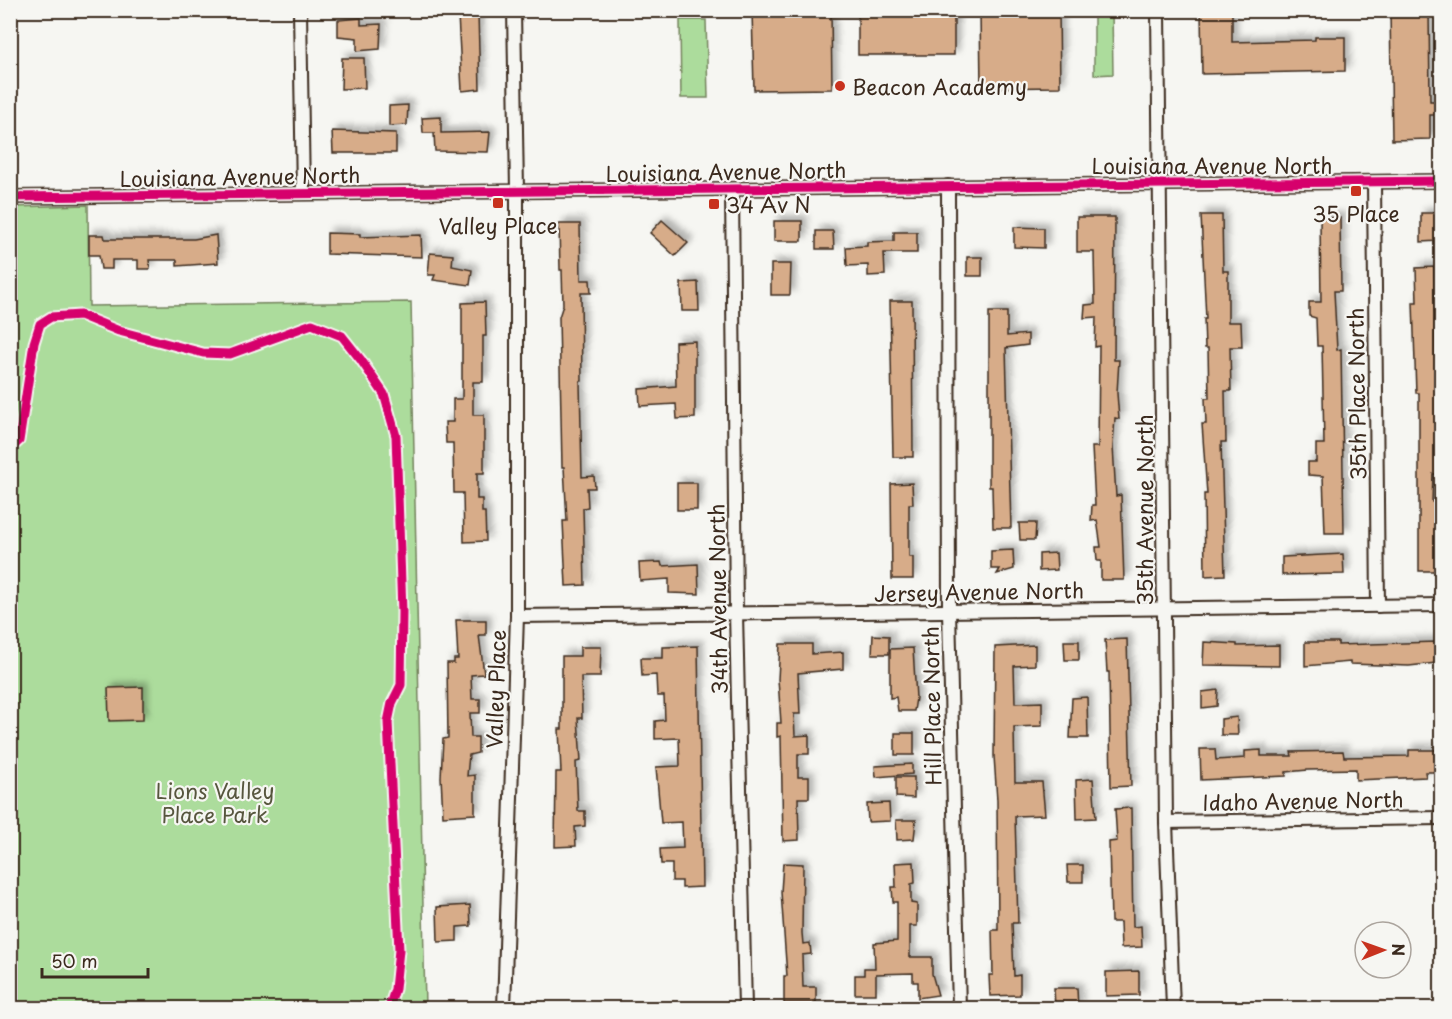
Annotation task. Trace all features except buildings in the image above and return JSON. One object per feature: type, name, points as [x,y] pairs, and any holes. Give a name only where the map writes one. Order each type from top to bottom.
[{"type":"street","points":[[300,10],[303,193]]},
{"type":"street","name":"Valley Place","points":[[504,1008],[517,616],[517,191],[514,10]]},
{"type":"street","name":"35th Avenue North","points":[[1158,10],[1166,822],[1173,1008]]},
{"type":"street","name":"Louisiana Avenue North","points":[[10,197],[1442,181]]},
{"type":"street","name":"35th Place North","points":[[1374,182],[1378,606]]},
{"type":"street","name":"Hill Place North","points":[[948,186],[948,610],[958,1008]]},
{"type":"street","name":"34th Avenue North","points":[[732,189],[736,613],[746,1008]]},
{"type":"street","name":"Jersey Avenue North","points":[[517,616],[1442,605]]},
{"type":"street","name":"Idaho Avenue North","points":[[1166,822],[1442,818]]},
{"type":"green space","points":[[1094,11],[1112,11],[1113,74],[1094,75]]},
{"type":"green space","points":[[680,20],[706,20],[708,98],[681,98]]},
{"type":"green space","name":"Lions Valley Place Park","points":[[88,205],[89,306],[411,302],[425,1008],[11,1008],[10,207]]},
{"type":"cycle path","points":[[10,197],[1442,181]]},
{"type":"cycle path","points":[[10,449],[19,441],[34,343],[40,324],[51,317],[80,315],[119,331],[203,353],[230,354],[312,324],[342,336],[361,360],[384,394],[396,436],[402,612],[401,685],[392,703],[388,722],[399,950],[395,989],[389,1008]]},
{"type":"place","name":"Beacon Academy","points":[[840,86]]},
{"type":"place","name":"35 Place","points":[[1356,191]]},
{"type":"place","name":"Valley Place","points":[[498,203]]},
{"type":"place","name":"34 Av N","points":[[714,204]]}]
